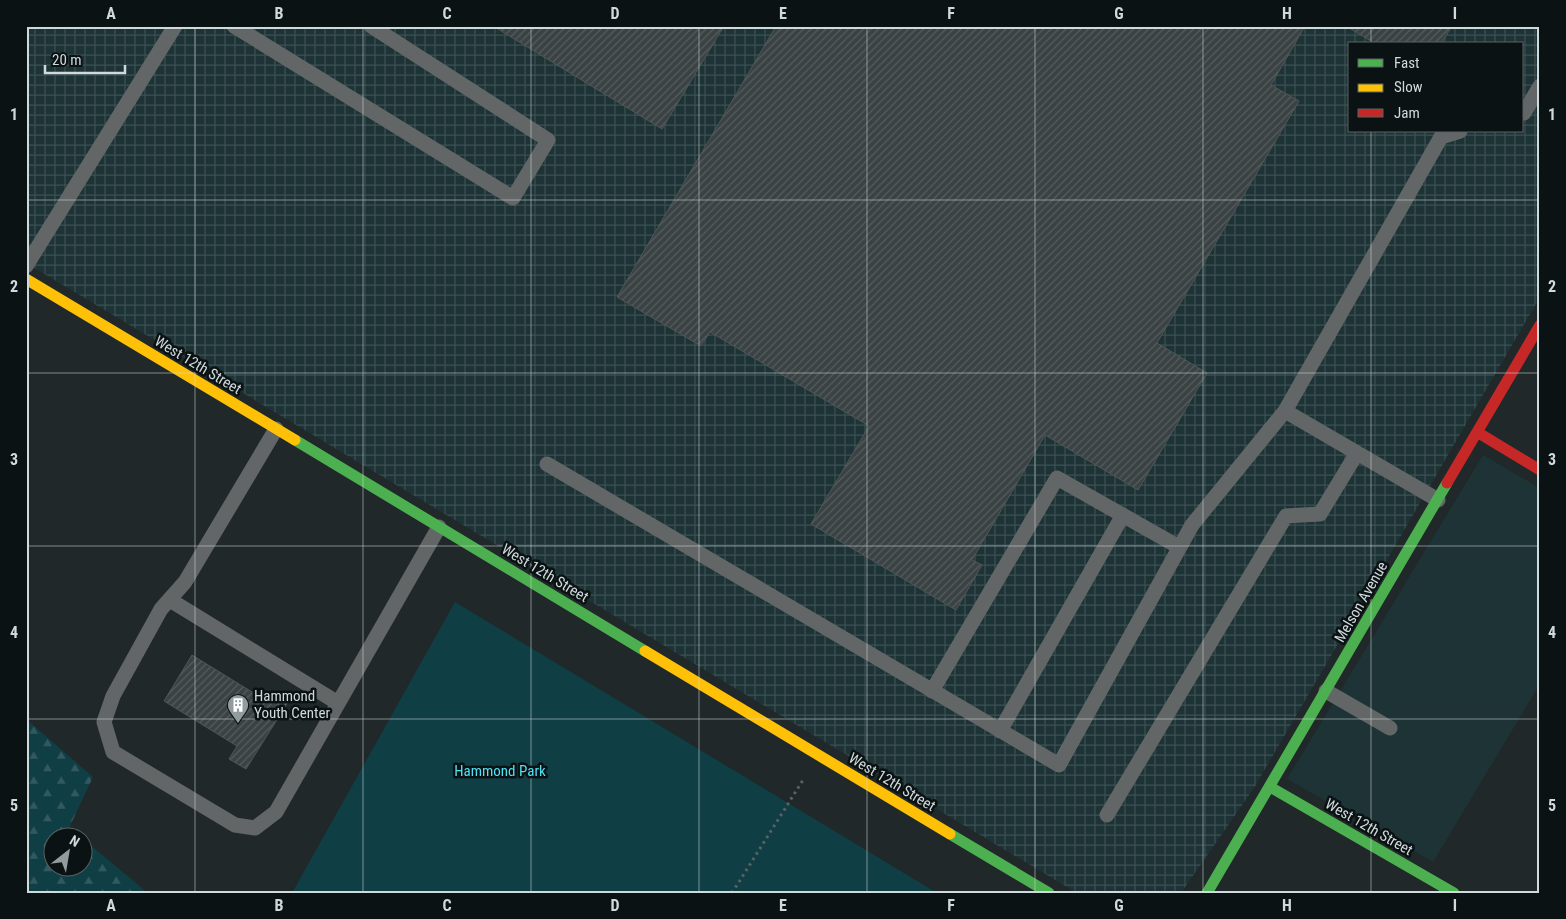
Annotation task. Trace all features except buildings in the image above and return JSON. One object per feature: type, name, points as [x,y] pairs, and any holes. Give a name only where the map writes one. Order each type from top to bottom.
[{"type":"street","name":"West 12th Street","points":[[26,279],[1049,893]]},
{"type":"street","name":"Melson Avenue","points":[[1207,893],[1540,325]]},
{"type":"street","points":[[1477,432],[1540,470]]},
{"type":"street","name":"West 12th Street","points":[[1270,786],[1454,893]]},
{"type":"lane","points":[[26,266],[175,26]]},
{"type":"lane","points":[[234,26],[513,198],[548,140],[371,26]]},
{"type":"lane","points":[[1524,113],[1540,86]]},
{"type":"lane","points":[[547,464],[1059,765],[1192,525],[1285,411],[1440,137],[1457,132]]},
{"type":"lane","points":[[1285,411],[1438,500]]},
{"type":"lane","points":[[276,430],[186,582],[161,609],[113,696],[104,722],[112,752],[235,825],[255,828],[276,812],[439,527]]},
{"type":"lane","points":[[1107,816],[1286,516],[1320,514],[1357,453]]},
{"type":"lane","points":[[932,691],[1057,478],[1179,547]]},
{"type":"lane","points":[[1000,731],[1123,515]]},
{"type":"lane","points":[[170,600],[338,704]]},
{"type":"lane","points":[[1326,691],[1390,728]]},
{"type":"path","points":[[732,893],[803,780]]},
{"type":"shaded area","points":[[26,26],[1540,26],[1540,297],[1254,788],[1181,893],[1077,893],[26,263]]},
{"type":"shaded area","points":[[1483,455],[1540,488],[1540,684],[1433,862],[1287,779]]},
{"type":"green space","name":"Hammond Park","points":[[455,602],[937,893],[292,893]]},
{"type":"green space","points":[[26,719],[93,777],[70,826],[42,826],[42,876],[92,876],[92,846],[148,893],[26,893]]},
{"type":"traffic: fast","points":[[295,440],[645,651]]},
{"type":"traffic: fast","points":[[1207,893],[1447,483]]},
{"type":"traffic: fast","points":[[1270,787],[1454,893]]},
{"type":"traffic: fast","points":[[950,834],[1049,893]]},
{"type":"traffic: slow","points":[[26,279],[295,440]]},
{"type":"traffic: slow","points":[[645,651],[950,834]]},
{"type":"traffic: jam","points":[[1447,483],[1540,325]]},
{"type":"traffic: jam","points":[[1477,432],[1540,470]]},
{"type":"place","name":"Hammond Youth Center","points":[[238,724]]}]
